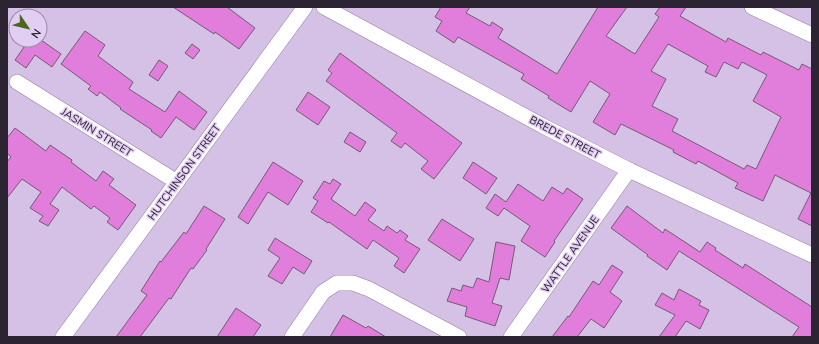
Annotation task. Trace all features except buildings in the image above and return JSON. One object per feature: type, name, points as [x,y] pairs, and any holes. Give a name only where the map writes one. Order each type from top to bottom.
[{"type":"street","name":"HUTCHINSON STREET","points":[[63,337],[305,7]]},
{"type":"street","name":"BREDE STREET","points":[[324,7],[628,170],[812,255]]},
{"type":"street","points":[[752,7],[812,35]]},
{"type":"street","name":"JASMIN STREET","points":[[17,82],[177,182]]},
{"type":"street","name":"WATTLE AVENUE","points":[[511,337],[628,170]]},
{"type":"street","points":[[292,337],[323,292],[337,283],[354,283],[369,289],[459,337]]}]
